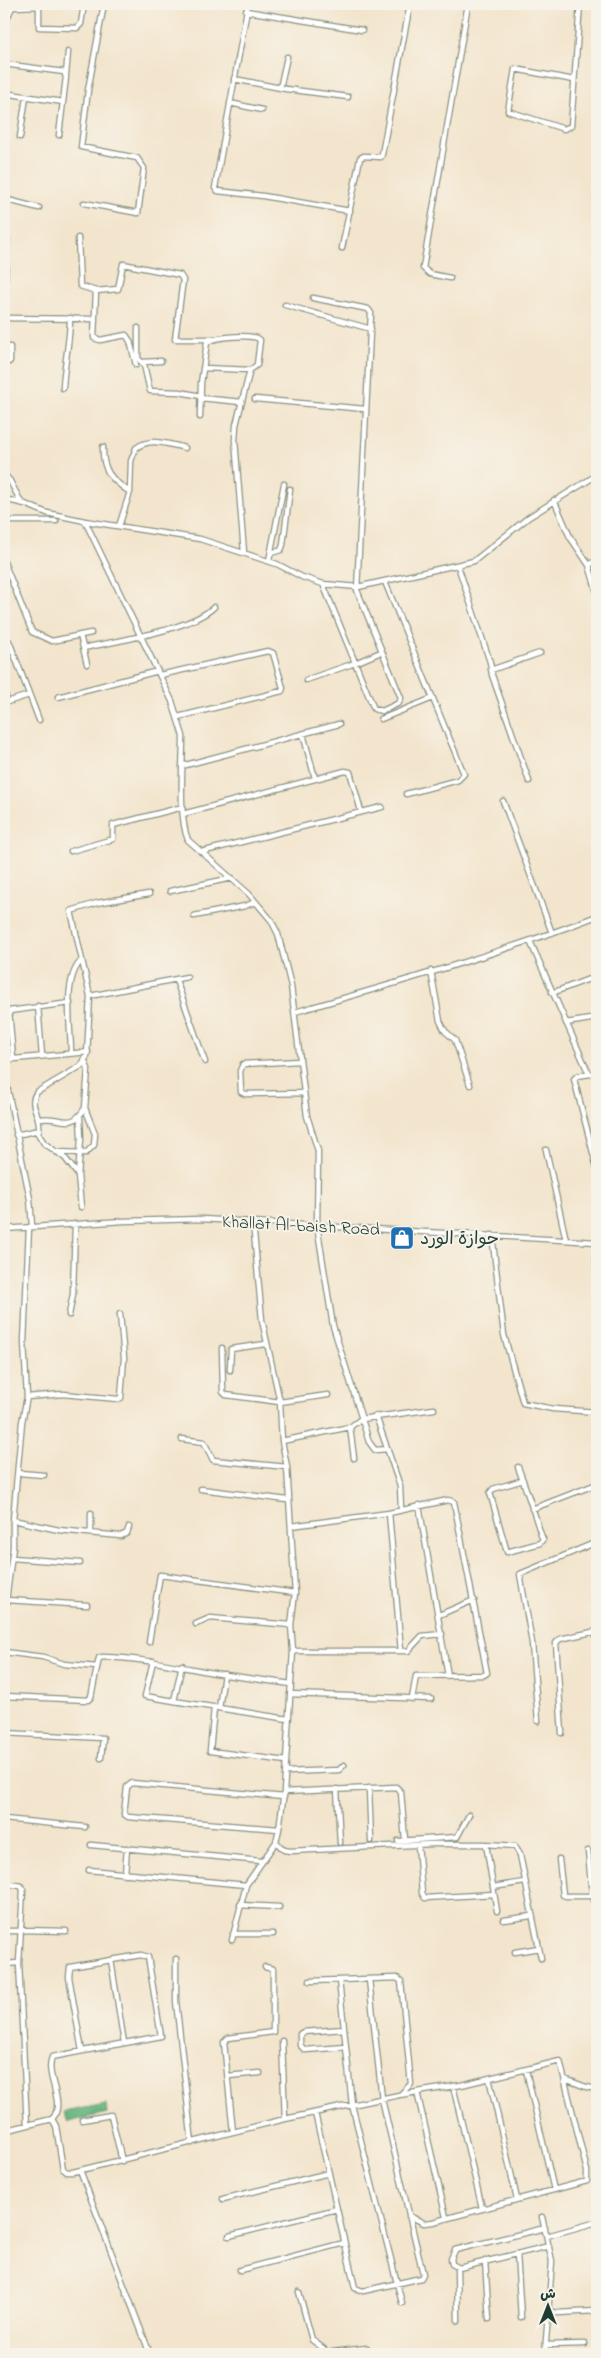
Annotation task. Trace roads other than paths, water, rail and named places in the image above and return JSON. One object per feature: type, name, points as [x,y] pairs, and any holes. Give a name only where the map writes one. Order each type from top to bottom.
[{"type":"street","points":[[4,26],[12,7],[39,5],[39,27],[77,28],[81,24],[84,4]]},
{"type":"street","points":[[84,203],[138,213],[144,168],[137,158],[81,147],[88,90],[104,4]]},
{"type":"street","points":[[248,4],[215,186],[216,190],[350,211]]},
{"type":"street","points":[[342,248],[360,158],[364,156],[381,157],[382,154],[410,4]]},
{"type":"street","points":[[450,278],[430,274],[423,268],[468,4]]},
{"type":"street","points":[[574,80],[515,69],[508,112],[567,128],[571,126],[580,4]]},
{"type":"street","points":[[246,11],[362,30]]},
{"type":"street","points":[[60,135],[68,52]]},
{"type":"street","points":[[280,88],[288,57]]},
{"type":"street","points":[[4,64],[62,72],[66,77]]},
{"type":"street","points":[[234,79],[280,88],[348,96]]},
{"type":"street","points":[[4,93],[63,102]]},
{"type":"street","points":[[20,137],[26,97]]},
{"type":"street","points":[[230,104],[262,110]]},
{"type":"street","points":[[4,199],[39,208]]},
{"type":"street","points":[[78,238],[79,284],[82,288],[96,291],[119,288],[123,264],[180,274],[183,280],[175,339],[214,339],[252,336],[259,338],[256,367],[250,370],[203,368]]},
{"type":"street","points":[[4,299],[7,240]]},
{"type":"street","points":[[96,291],[95,339],[126,335],[129,338],[136,365]]},
{"type":"street","points":[[313,298],[368,309],[371,313],[365,409],[358,593],[401,700],[399,703],[382,711],[374,709],[323,584]]},
{"type":"street","points":[[285,306],[371,328]]},
{"type":"street","points":[[4,318],[95,319]]},
{"type":"street","points":[[63,388],[64,364],[70,344],[70,318]]},
{"type":"street","points":[[138,328],[138,358]]},
{"type":"street","points":[[200,418],[200,397],[207,342],[214,339]]},
{"type":"street","points":[[4,364],[10,361],[10,347]]},
{"type":"street","points":[[134,354],[143,362],[147,372],[150,391],[180,392],[200,397],[242,402]]},
{"type":"street","points":[[143,362],[161,361]]},
{"type":"street","points":[[244,553],[235,440],[236,425],[250,370]]},
{"type":"street","points":[[256,399],[365,409]]},
{"type":"street","points":[[4,499],[22,503],[47,513],[200,540],[270,562],[323,584],[358,587],[458,566],[479,558],[520,523],[554,500],[597,475],[596,428]]},
{"type":"street","points":[[119,526],[130,492],[131,461],[136,448],[145,443],[159,442],[185,448]]},
{"type":"street","points":[[103,447],[104,464],[110,478],[130,492]]},
{"type":"street","points":[[4,474],[22,503]]},
{"type":"street","points":[[270,562],[284,484]]},
{"type":"street","points":[[271,554],[281,550],[283,545],[290,489]]},
{"type":"street","points":[[554,500],[570,537],[589,565],[597,592]]},
{"type":"street","points":[[4,518],[12,522],[56,521]]},
{"type":"street","points":[[86,521],[178,716],[183,736],[183,814],[184,828],[188,840],[232,878],[255,902],[271,920],[278,934],[291,986],[307,1116],[319,1163],[317,1225],[333,1326],[371,1446],[375,1450],[388,1449]]},
{"type":"street","points":[[589,565],[597,560]]},
{"type":"street","points":[[4,562],[32,632],[52,641],[91,633]]},
{"type":"street","points":[[458,566],[529,781]]},
{"type":"street","points":[[385,582],[464,776],[458,780],[406,794]]},
{"type":"street","points":[[84,648],[141,636],[192,620],[214,607]]},
{"type":"street","points":[[80,635],[87,664]]},
{"type":"street","points":[[4,640],[9,641],[39,720]]},
{"type":"street","points":[[58,697],[159,673],[268,651],[273,653],[283,688],[282,691],[178,716]]},
{"type":"street","points":[[306,680],[381,652]]},
{"type":"street","points":[[491,670],[540,654]]},
{"type":"street","points":[[4,690],[6,703],[29,695]]},
{"type":"street","points":[[381,719],[433,698]]},
{"type":"street","points":[[182,766],[339,724]]},
{"type":"street","points":[[303,734],[315,778]]},
{"type":"street","points":[[183,814],[315,778],[348,771],[352,775],[361,811]]},
{"type":"street","points":[[504,801],[552,933]]},
{"type":"street","points":[[71,851],[113,839],[113,825],[183,807]]},
{"type":"street","points":[[201,852],[382,807]]},
{"type":"street","points":[[170,892],[232,878]]},
{"type":"street","points":[[78,1175],[65,1158],[44,1143],[37,1132],[40,1119],[33,1102],[37,1092],[85,1062],[88,1052],[90,996],[72,911],[97,903],[149,894]]},
{"type":"street","points":[[194,916],[245,906],[255,902]]},
{"type":"street","points":[[295,1012],[411,979],[431,971],[530,941],[597,916]]},
{"type":"street","points":[[530,941],[589,1074]]},
{"type":"street","points":[[72,1053],[70,979],[76,966],[82,960]]},
{"type":"street","points":[[431,971],[440,1021],[445,1030],[455,1040],[470,1085]]},
{"type":"street","points":[[552,993],[597,976]]},
{"type":"street","points":[[90,996],[187,977]]},
{"type":"street","points":[[176,980],[205,1062]]},
{"type":"street","points":[[13,1058],[9,1011],[70,1003]]},
{"type":"street","points":[[38,1006],[42,1056]]},
{"type":"street","points":[[566,1023],[597,1018]]},
{"type":"street","points":[[4,1060],[88,1052]]},
{"type":"street","points":[[299,1061],[243,1064],[240,1071],[241,1092],[244,1094],[304,1092]]},
{"type":"street","points":[[56,1152],[89,1152],[94,1140],[95,1134],[86,1108],[88,1070],[85,1062]]},
{"type":"street","points":[[4,1072],[30,1199],[24,1342],[27,1397],[22,1422],[19,1473],[13,1520],[12,1558],[4,1616]]},
{"type":"street","points":[[597,1073],[577,1076],[574,1079],[597,1168]]},
{"type":"street","points":[[40,1119],[70,1122],[80,1117],[86,1108]]},
{"type":"street","points":[[80,1117],[78,1175],[81,1207]]},
{"type":"street","points":[[16,1135],[37,1132]]},
{"type":"street","points":[[546,1150],[566,1240]]},
{"type":"street","name":"Khallat Al-baish Road","points":[[4,1228],[202,1219],[596,1243]]},
{"type":"street","points":[[253,1222],[258,1290],[266,1344],[280,1402],[282,1441],[287,1467],[295,1593],[291,1625],[293,1651],[286,1772],[276,1842],[246,1885],[233,1937],[273,1934]]},
{"type":"street","points":[[69,1315],[72,1294],[75,1224]]},
{"type":"street","points":[[492,1236],[504,1335],[523,1403],[553,1409],[597,1412]]},
{"type":"street","points":[[596,1256],[597,1284]]},
{"type":"street","points":[[27,1397],[63,1394],[121,1398],[124,1358],[120,1314]]},
{"type":"street","points":[[230,1370],[231,1349],[266,1344]]},
{"type":"street","points":[[222,1348],[224,1394],[280,1402],[328,1395]]},
{"type":"street","points":[[282,1441],[350,1427],[361,1419],[434,1409]]},
{"type":"street","points":[[376,1416],[400,1486],[401,1509]]},
{"type":"street","points":[[350,1427],[354,1458]]},
{"type":"street","points":[[182,1439],[204,1442],[213,1460],[287,1467]]},
{"type":"street","points":[[518,1466],[523,1480],[542,1542],[507,1552],[490,1493],[493,1489],[523,1480]]},
{"type":"street","points":[[19,1473],[44,1475]]},
{"type":"street","points":[[532,1509],[597,1484]]},
{"type":"street","points":[[201,1489],[288,1500]]},
{"type":"street","points":[[291,1526],[389,1513],[448,1500],[454,1502],[487,1673],[484,1675],[416,1676],[412,1699]]},
{"type":"street","points":[[419,1506],[448,1676]]},
{"type":"street","points":[[88,1533],[91,1531],[90,1513]]},
{"type":"street","points":[[389,1513],[401,1651]]},
{"type":"street","points":[[13,1520],[59,1530],[121,1536],[127,1533],[129,1527]]},
{"type":"street","points":[[538,1721],[532,1643],[520,1574],[597,1542]]},
{"type":"street","points":[[12,1558],[80,1563]]},
{"type":"street","points":[[149,1642],[160,1575],[295,1593]]},
{"type":"street","points":[[7,1600],[87,1605]]},
{"type":"street","points":[[439,1615],[474,1600]]},
{"type":"street","points":[[196,1624],[210,1618],[291,1625]]},
{"type":"street","points":[[562,1733],[556,1643],[560,1639],[596,1631],[597,1649]]},
{"type":"street","points":[[293,1651],[412,1650],[418,1640],[424,1635],[442,1634]]},
{"type":"street","points":[[4,1652],[43,1657],[64,1664],[97,1667]]},
{"type":"street","points":[[4,1696],[88,1700],[91,1697],[101,1657],[128,1658],[182,1665],[224,1674],[291,1684]]},
{"type":"street","points":[[153,1661],[145,1696],[288,1719]]},
{"type":"street","points":[[174,1701],[182,1665]]},
{"type":"street","points":[[224,1674],[210,1751],[286,1761]]},
{"type":"street","points":[[290,1694],[431,1699]]},
{"type":"street","points":[[4,1733],[102,1738],[101,1758]]},
{"type":"street","points":[[286,1772],[339,1770],[344,1765]]},
{"type":"street","points":[[278,1829],[128,1817],[124,1814],[127,1787],[130,1784],[136,1784],[284,1795],[337,1789],[393,1787],[399,1789],[405,1840]]},
{"type":"street","points":[[369,1788],[371,1841]]},
{"type":"street","points":[[337,1789],[340,1843]]},
{"type":"street","points":[[398,1841],[457,1837],[469,1815]]},
{"type":"street","points":[[4,1819],[86,1827]]},
{"type":"street","points":[[276,1842],[284,1850],[290,1851],[486,1844],[506,1844],[517,1848],[541,1958]]},
{"type":"street","points":[[486,1844],[497,1911]]},
{"type":"street","points":[[91,1845],[261,1861]]},
{"type":"street","points":[[418,1845],[424,1898],[494,1894]]},
{"type":"street","points":[[125,1874],[127,1848]]},
{"type":"street","points":[[588,1851],[594,1896],[597,1946]]},
{"type":"street","points":[[559,1859],[563,1894],[566,1896],[594,1896]]},
{"type":"street","points":[[89,1870],[246,1885]]},
{"type":"street","points":[[493,1887],[525,1882]]},
{"type":"street","points":[[4,1883],[22,1887],[19,1963],[27,2125]]},
{"type":"street","points":[[240,1905],[279,1907]]},
{"type":"street","points":[[504,1920],[531,1916]]},
{"type":"street","points":[[4,1931],[66,1931]]},
{"type":"street","points":[[515,1952],[539,1948]]},
{"type":"street","points":[[4,2131],[52,2119],[56,2116],[57,2107],[51,2059],[54,2056],[159,2038],[162,2034],[148,1958],[142,1955],[71,1966],[69,1970],[82,2051]]},
{"type":"street","points":[[176,1959],[176,2008],[192,2143]]},
{"type":"street","points":[[111,1960],[124,2043]]},
{"type":"street","points":[[4,1964],[19,1963]]},
{"type":"street","points":[[234,2132],[225,2040],[268,2034],[274,2029],[273,1969],[265,1967]]},
{"type":"street","points":[[310,1981],[398,1978],[401,1981],[411,2084],[410,2088],[400,2095]]},
{"type":"street","points":[[315,2113],[356,2290],[397,2284],[421,2278],[423,2275],[382,2099],[368,1979]]},
{"type":"street","points":[[339,1980],[352,2105],[402,2303]]},
{"type":"street","points":[[344,2029],[303,2032],[300,2034],[300,2045],[305,2050],[346,2047]]},
{"type":"street","points":[[282,2041],[285,2119]]},
{"type":"street","points":[[52,2119],[56,2126],[64,2171],[80,2170],[285,2119],[453,2086],[560,2061],[588,2178],[587,2181],[578,2185],[424,2223],[409,2216]]},
{"type":"street","points":[[526,2070],[554,2190]]},
{"type":"street","points":[[228,2076],[260,2073]]},
{"type":"street","points":[[489,2078],[517,2199]]},
{"type":"street","points":[[565,2079],[586,2088],[597,2089]]},
{"type":"street","points":[[453,2086],[482,2208]]},
{"type":"street","points":[[417,2092],[446,2218]]},
{"type":"street","points":[[82,2120],[111,2115],[122,2160]]},
{"type":"street","points":[[80,2170],[150,2354]]},
{"type":"street","points":[[223,2199],[329,2173]]},
{"type":"street","points":[[229,2236],[337,2209]]},
{"type":"street","points":[[542,2217],[552,2261],[545,2354]]},
{"type":"street","points":[[547,2236],[597,2222]]},
{"type":"street","points":[[458,2321],[457,2267],[450,2259],[455,2250],[545,2228]]},
{"type":"street","points":[[240,2270],[344,2243]]},
{"type":"street","points":[[457,2267],[549,2246]]},
{"type":"street","points":[[516,2254],[521,2317]]},
{"type":"street","points":[[485,2261],[489,2319]]},
{"type":"street","points":[[299,2292],[312,2340],[324,2350],[324,2354],[367,2348]]},
{"type":"street","points":[[548,2311],[562,2313],[597,2311]]},
{"type":"street","points":[[546,2345],[585,2344]]},
{"type":"tunnel","points":[[596,1247],[596,1256]]},
{"type":"place","name":"حوازة الورد","points":[[402,1238]]}]
